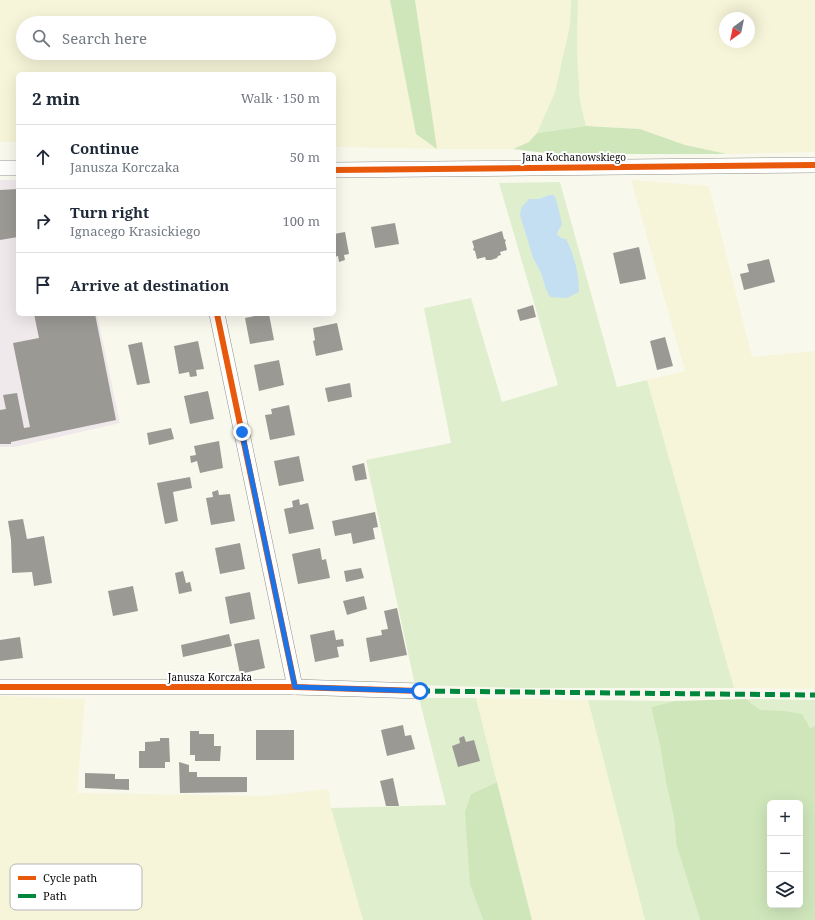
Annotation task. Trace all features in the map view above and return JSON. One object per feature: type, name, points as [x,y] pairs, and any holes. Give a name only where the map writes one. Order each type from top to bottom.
[{"type":"street","name":"Jana Kochanowskiego","points":[[336,170],[815,165]]},
{"type":"street","points":[[0,168],[16,168]]},
{"type":"street","points":[[217,316],[295,687]]},
{"type":"street","name":"Janusza Korczaka","points":[[0,687],[295,687],[420,691]]},
{"type":"shaded area","points":[[0,180],[16,180],[16,316],[97,316],[120,423],[15,447],[0,447]]},
{"type":"green space","points":[[0,0],[390,0],[416,133],[436,148],[415,0],[571,0],[570,25],[555,92],[537,133],[529,142],[513,149],[336,147],[336,72],[16,72],[16,142],[0,142]]},
{"type":"green space","points":[[390,0],[415,0],[437,149],[416,134]]},
{"type":"green space","points":[[571,0],[578,0],[577,51],[580,101],[586,126],[537,133],[555,92],[570,25]]},
{"type":"green space","points":[[578,0],[815,0],[815,152],[727,154],[685,145],[640,129],[586,126],[580,101],[577,51]]},
{"type":"green space","points":[[586,126],[640,129],[685,145],[727,154],[553,154],[513,149],[529,142],[537,133]]},
{"type":"green space","points":[[631,180],[709,186],[752,357],[815,351],[815,689],[734,688],[647,380],[685,371]]},
{"type":"green space","points":[[560,182],[617,387],[647,380],[734,688],[519,688],[415,685],[366,460],[451,443],[424,308],[471,298],[502,402],[558,385],[499,183]],"holes":[[[549,195],[557,202],[560,229],[557,234],[561,238],[545,287],[541,273],[533,258],[529,199],[539,199]]]},
{"type":"green space","points":[[0,696],[85,699],[77,793],[264,796],[328,789],[331,808],[363,920],[0,920]]},
{"type":"green space","points":[[419,698],[476,698],[497,782],[471,794],[470,885],[483,920],[363,920],[331,808],[446,805]]},
{"type":"green space","points":[[476,698],[588,700],[645,920],[532,920]]},
{"type":"green space","points":[[746,699],[815,700],[815,726],[810,728],[785,711],[760,711]]},
{"type":"green space","points":[[746,699],[760,710],[785,711],[802,714],[810,728],[815,726],[815,920],[700,920],[676,844],[674,818],[651,707],[674,701]]},
{"type":"green space","points":[[588,700],[674,701],[651,707],[674,818],[676,844],[700,920],[645,920]]},
{"type":"green space","points":[[497,782],[532,920],[483,920],[470,885],[465,812],[471,794]]},
{"type":"water","points":[[549,195],[554,195],[562,224],[557,234],[561,238],[566,239],[576,264],[579,292],[567,298],[550,297],[541,273],[533,258],[520,215],[521,208],[529,199],[539,199]]},
{"type":"building","points":[[16,189],[16,237],[0,240],[0,190]]},
{"type":"building","points":[[395,223],[399,244],[375,248],[371,227]]},
{"type":"building","points":[[502,231],[504,239],[506,240],[507,250],[500,252],[501,255],[491,260],[486,260],[485,257],[477,259],[475,251],[473,250],[474,247],[472,241]]},
{"type":"building","points":[[345,232],[349,254],[344,255],[345,260],[339,262],[338,256],[336,256],[336,234]]},
{"type":"building","points":[[639,247],[646,279],[620,284],[613,253]]},
{"type":"building","points":[[769,259],[775,282],[744,290],[740,274],[749,272],[747,264]]},
{"type":"building","points":[[533,305],[536,317],[520,321],[517,310]]},
{"type":"building","points":[[34,316],[95,316],[116,420],[11,442],[11,444],[0,444],[0,410],[6,409],[3,395],[17,393],[24,428],[30,427],[13,343],[39,338]]},
{"type":"building","points":[[269,316],[274,340],[250,344],[245,318]]},
{"type":"building","points":[[337,323],[343,350],[316,356],[313,341],[315,340],[313,328]]},
{"type":"building","points":[[665,337],[673,366],[657,370],[650,341]]},
{"type":"building","points":[[198,341],[204,369],[196,370],[197,376],[190,377],[189,372],[179,374],[174,346]]},
{"type":"building","points":[[142,342],[150,383],[137,385],[128,345]]},
{"type":"building","points":[[279,360],[284,385],[259,391],[254,365]]},
{"type":"building","points":[[350,383],[352,397],[328,402],[325,388]]},
{"type":"building","points":[[208,391],[214,419],[190,424],[184,396]]},
{"type":"building","points":[[289,405],[295,435],[270,440],[265,415],[272,414],[271,409]]},
{"type":"building","points":[[171,428],[174,439],[149,445],[147,433]]},
{"type":"building","points":[[219,441],[223,468],[200,473],[197,461],[191,463],[190,456],[196,455],[194,446]]},
{"type":"building","points":[[299,456],[304,481],[279,486],[274,461]]},
{"type":"building","points":[[364,463],[367,479],[355,481],[352,466]]},
{"type":"building","points":[[190,477],[192,488],[173,492],[178,521],[165,524],[157,483]]},
{"type":"building","points":[[218,490],[219,495],[230,494],[235,521],[211,525],[206,498],[213,497],[212,492]]},
{"type":"building","points":[[299,499],[300,505],[308,503],[314,529],[289,534],[284,509],[293,507],[292,501]]},
{"type":"building","points":[[375,512],[378,527],[373,528],[375,539],[353,544],[351,533],[335,536],[332,521]]},
{"type":"building","points":[[23,519],[27,539],[44,536],[52,583],[34,586],[32,572],[12,573],[11,540],[8,521]]},
{"type":"building","points":[[240,543],[245,569],[220,574],[215,548]]},
{"type":"building","points":[[320,548],[322,560],[326,559],[330,578],[298,584],[292,554]]},
{"type":"building","points":[[361,568],[364,578],[346,582],[344,571]]},
{"type":"building","points":[[183,571],[186,583],[190,582],[192,591],[179,594],[175,573]]},
{"type":"building","points":[[133,586],[138,611],[113,616],[108,591]]},
{"type":"building","points":[[250,592],[255,619],[230,624],[225,597]]},
{"type":"building","points":[[364,596],[367,609],[347,615],[343,601]]},
{"type":"building","points":[[397,608],[407,655],[370,662],[366,638],[382,635],[381,630],[388,629],[384,611]]},
{"type":"building","points":[[334,630],[336,640],[343,639],[344,646],[337,647],[339,657],[315,662],[310,635]]},
{"type":"building","points":[[229,634],[232,646],[183,657],[181,645]]},
{"type":"building","points":[[20,637],[23,658],[0,661],[0,640]]},
{"type":"building","points":[[259,639],[265,668],[240,674],[234,644]]},
{"type":"building","points":[[403,725],[405,736],[411,735],[415,749],[387,756],[381,730]]},
{"type":"building","points":[[256,730],[294,730],[294,760],[256,760]]},
{"type":"building","points":[[190,731],[199,731],[199,734],[214,734],[214,746],[221,746],[220,761],[195,761],[195,755],[190,755]]},
{"type":"building","points":[[464,736],[466,742],[474,740],[480,761],[458,767],[452,746],[460,743],[459,738]]},
{"type":"building","points":[[160,738],[169,738],[170,762],[165,762],[165,768],[139,768],[139,751],[145,751],[145,742],[160,741]]},
{"type":"building","points":[[179,762],[189,765],[189,772],[197,772],[197,777],[247,777],[247,792],[180,793]]},
{"type":"building","points":[[85,773],[115,774],[115,779],[129,779],[129,790],[85,788]]},
{"type":"building","points":[[393,778],[399,806],[386,806],[380,781]]},
{"type":"marked path","points":[[420,691],[815,695]]},
{"type":"cycle path","points":[[336,170],[815,165]]},
{"type":"cycle path","points":[[217,316],[295,687]]},
{"type":"cycle path","points":[[0,687],[295,687],[420,691]]},
{"type":"route","points":[[242,432],[295,687],[420,691]]}]
